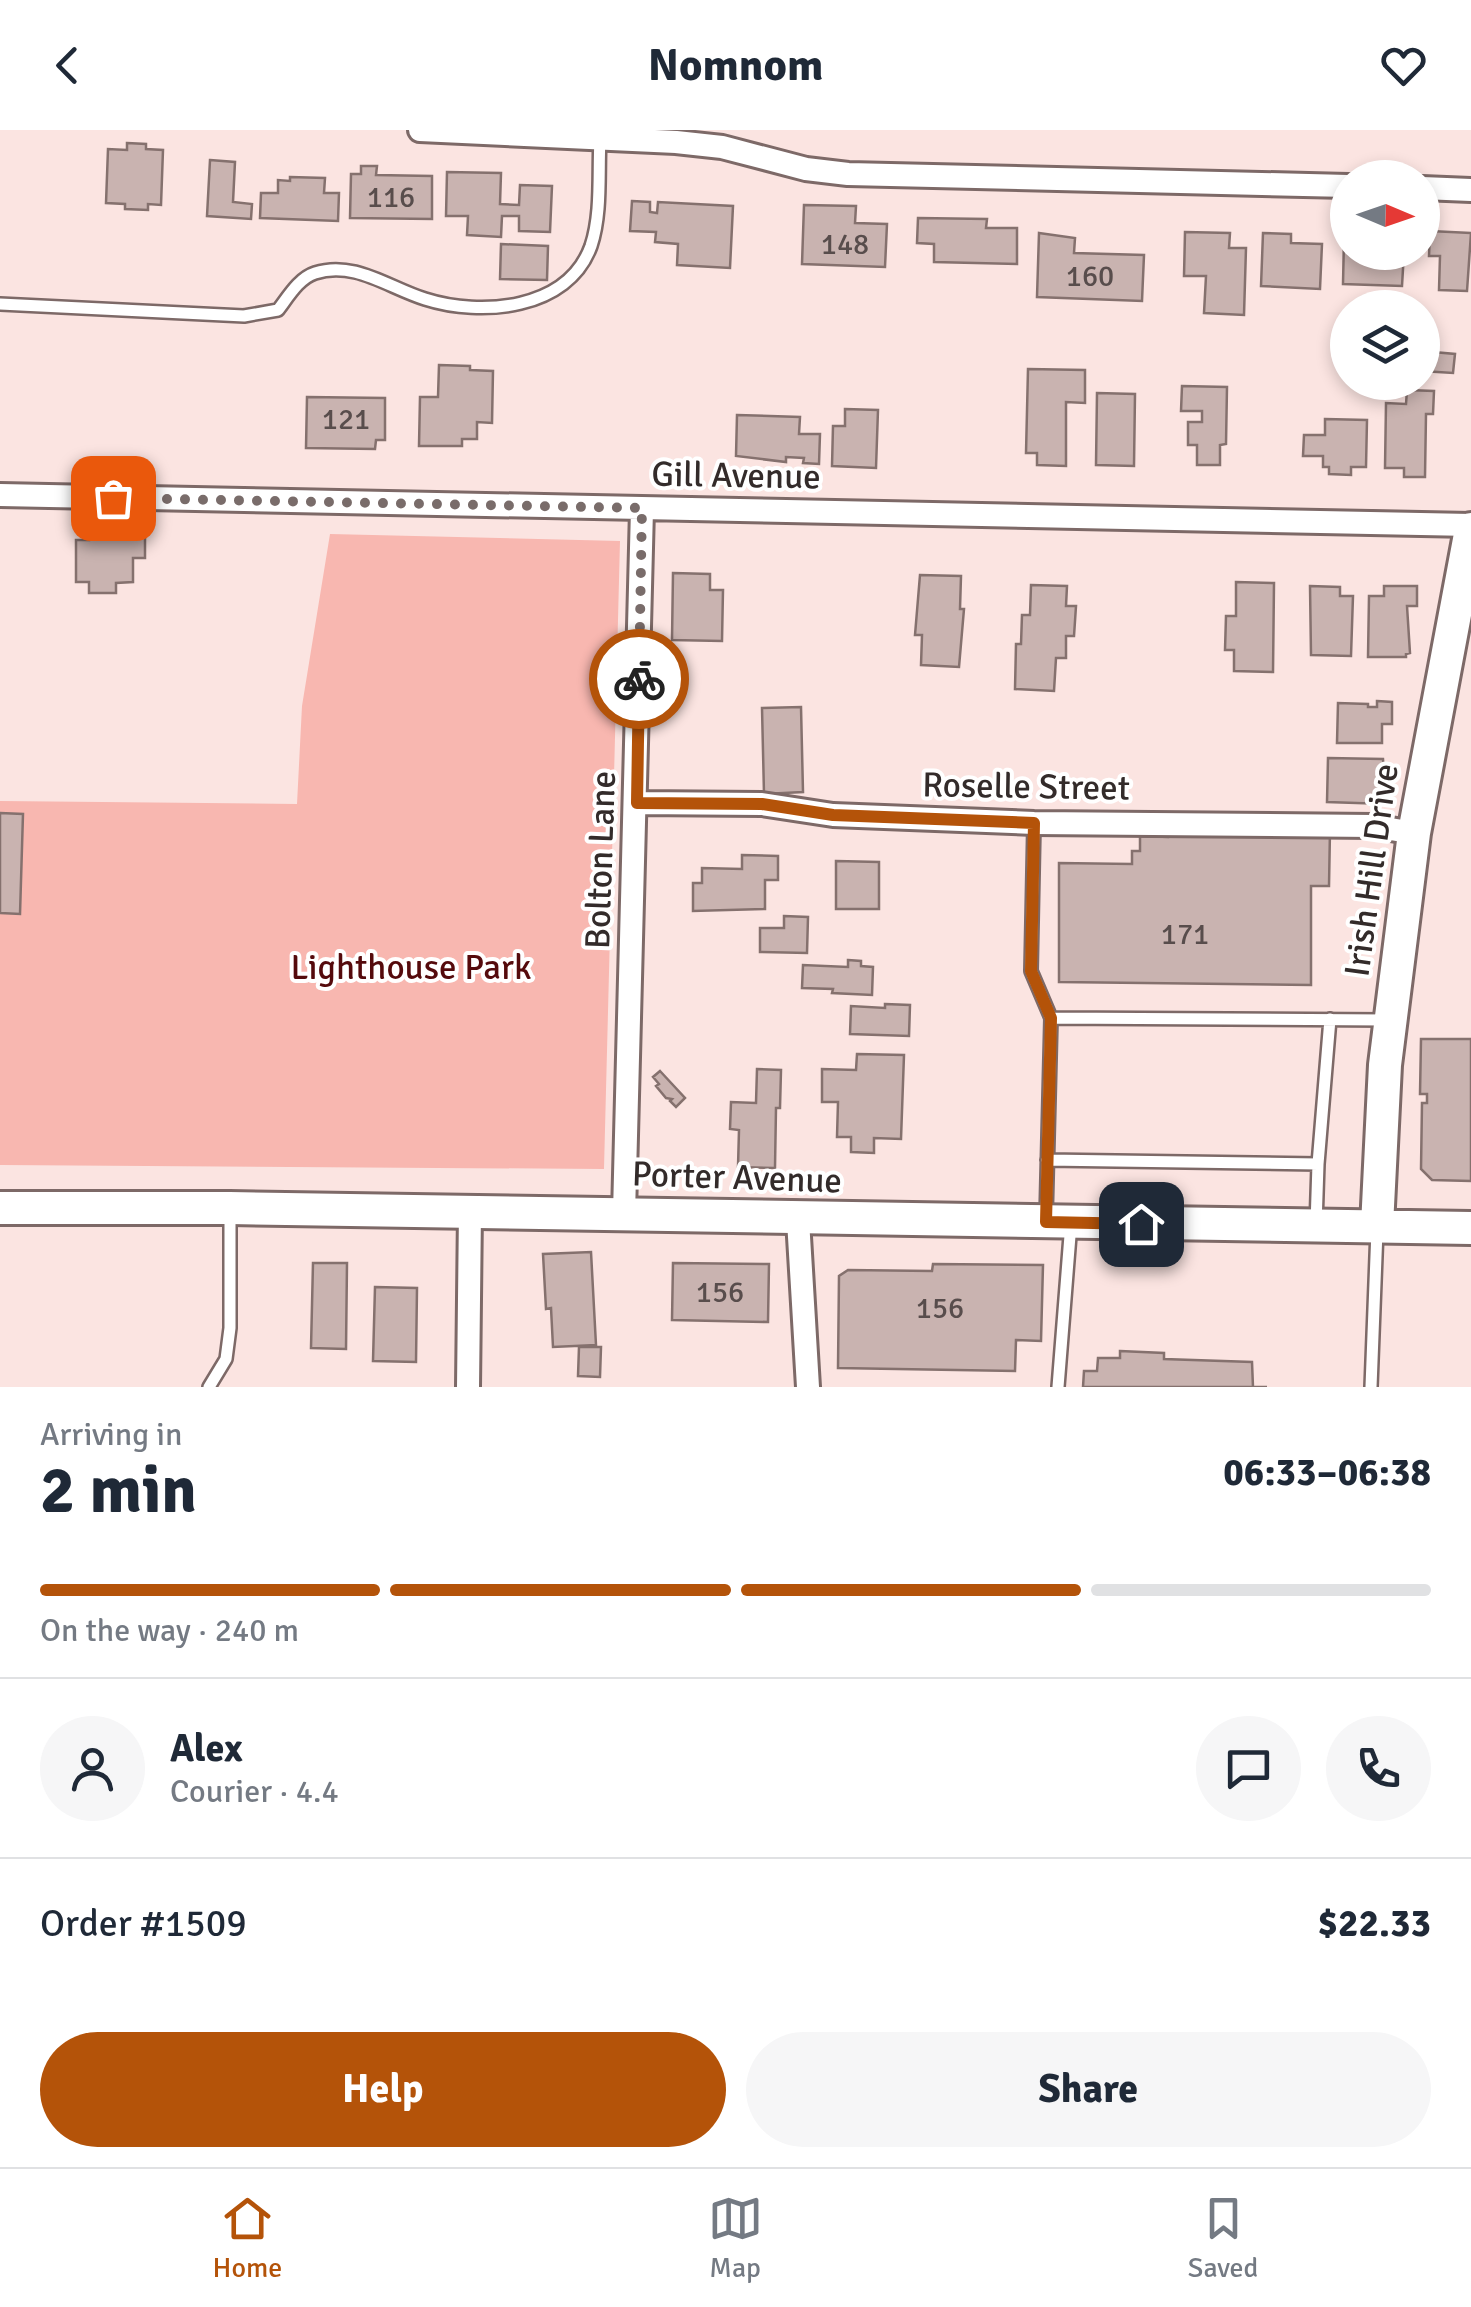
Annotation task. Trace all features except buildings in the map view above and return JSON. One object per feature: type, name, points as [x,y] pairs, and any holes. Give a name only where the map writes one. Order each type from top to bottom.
[{"type":"main road","name":"Irish Hill Drive","points":[[1377,1226],[1385,1065],[1414,833],[1471,527]]},
{"type":"main road","name":"Porter Avenue","points":[[0,1208],[470,1211],[798,1220],[1471,1228]]},
{"type":"street","points":[[420,130],[722,147],[806,169],[848,174],[1330,186]]},
{"type":"street","points":[[1440,189],[1471,190]]},
{"type":"street","name":"Gill Avenue","points":[[0,495],[1471,527]]},
{"type":"street","name":"Bolton Lane","points":[[624,1214],[642,508]]},
{"type":"street","name":"Roselle Street","points":[[637,803],[762,804],[833,815],[1034,823],[1373,826],[1414,833]]},
{"type":"street","points":[[468,1387],[470,1211]]},
{"type":"street","points":[[798,1220],[808,1387]]},
{"type":"lane","points":[[0,304],[244,316],[278,310],[296,286],[313,273],[348,270],[426,300],[454,305],[500,307],[538,300],[563,286],[583,264],[591,246],[596,223],[600,139]]},
{"type":"lane","points":[[1034,823],[1031,971],[1051,1018],[1047,1160],[1058,1223],[1058,1387]]},
{"type":"lane","points":[[1051,1018],[1391,1020]]},
{"type":"lane","points":[[1316,1226],[1330,1020]]},
{"type":"lane","points":[[1047,1160],[1318,1164]]},
{"type":"lane","points":[[209,1387],[226,1360],[230,1328],[230,1208]]},
{"type":"lane","points":[[1370,1387],[1377,1226]]},
{"type":"green space","name":"Lighthouse Park","points":[[330,534],[620,541],[604,1169],[0,1165],[0,801],[297,804],[302,706]]},
{"type":"way so far","points":[[113,498],[642,508],[639,679]]},
{"type":"route","points":[[639,679],[637,803],[762,804],[833,815],[1034,823],[1031,971],[1051,1018],[1046,1222],[1141,1224]]}]
